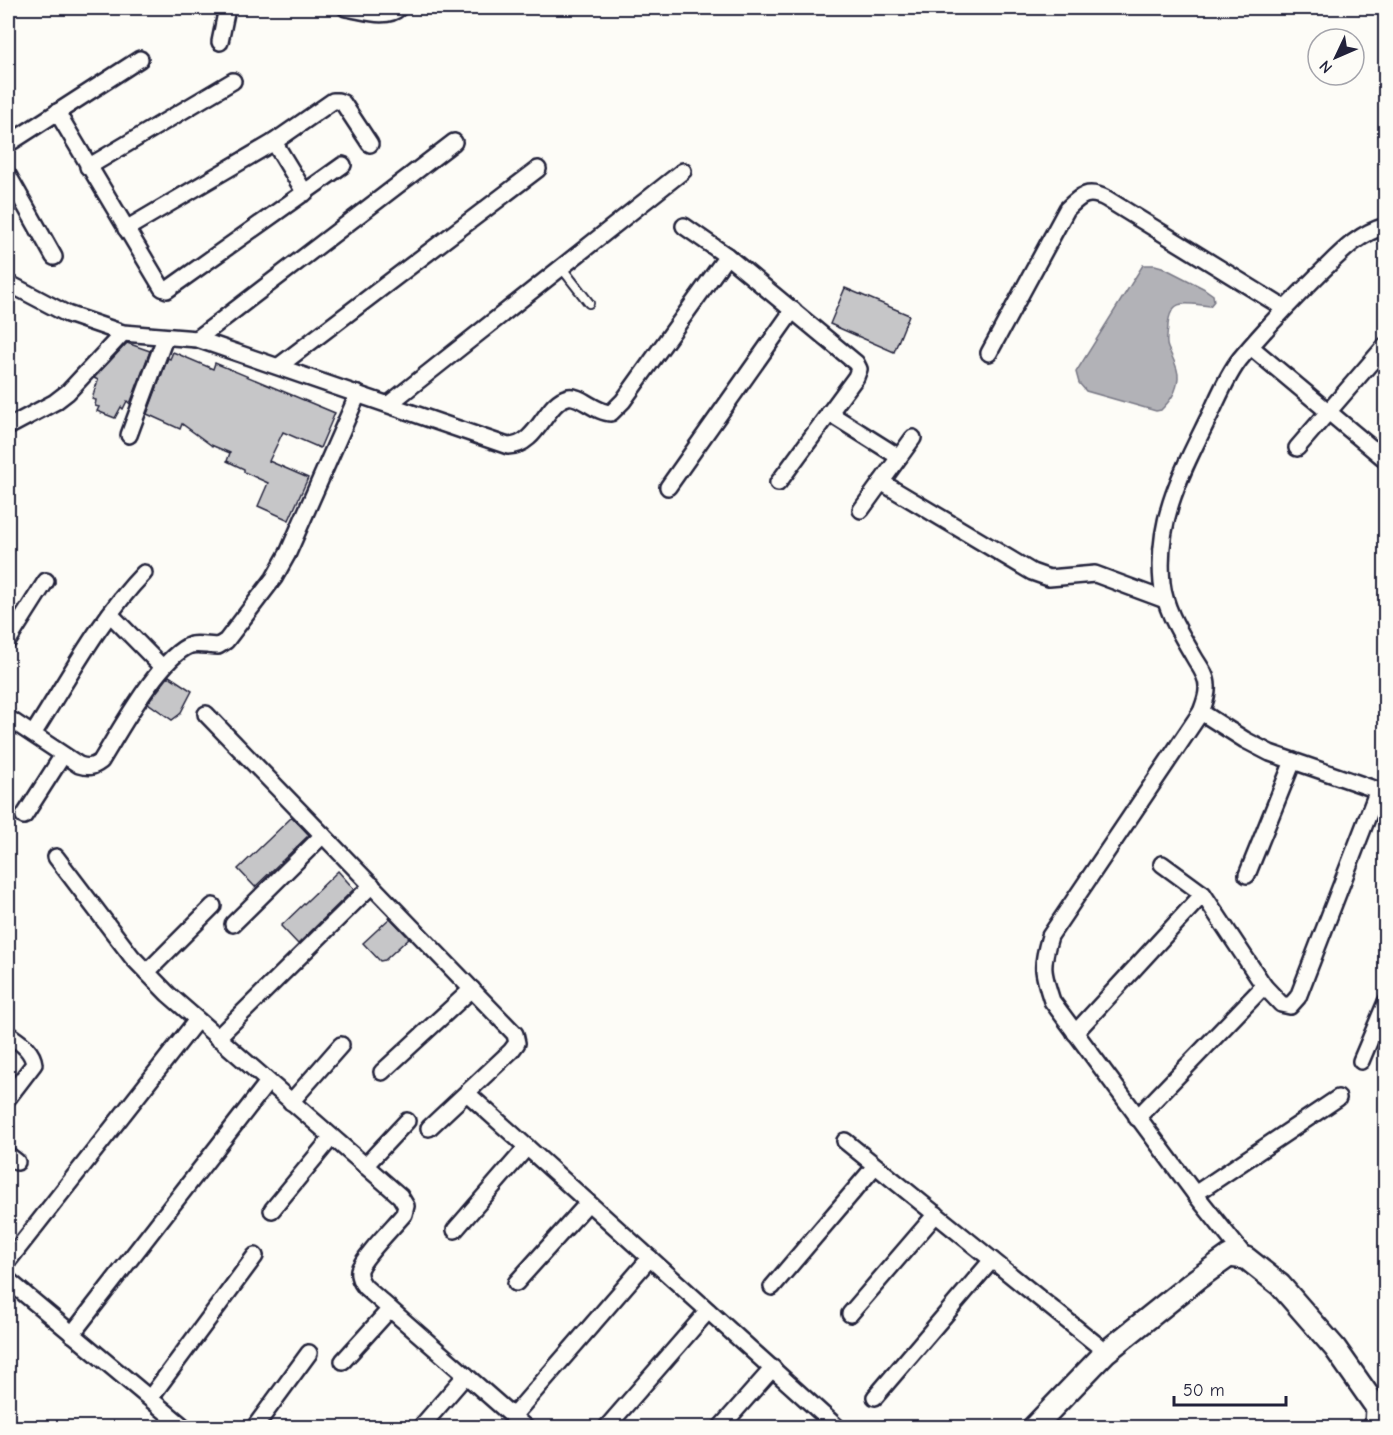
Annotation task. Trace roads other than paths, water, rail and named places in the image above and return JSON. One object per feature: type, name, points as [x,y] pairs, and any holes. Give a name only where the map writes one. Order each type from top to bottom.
[{"type":"street","points":[[220,42],[227,8]]},
{"type":"street","points":[[346,8],[385,15],[399,8]]},
{"type":"street","points":[[8,144],[140,59]]},
{"type":"street","points":[[88,167],[233,81]]},
{"type":"street","points":[[126,229],[273,142],[333,101],[343,103],[370,144]]},
{"type":"street","points":[[57,112],[162,288],[167,290],[343,165]]},
{"type":"street","points":[[273,142],[305,193]]},
{"type":"street","points":[[197,339],[454,142]]},
{"type":"street","points":[[279,366],[538,169]]},
{"type":"street","points":[[389,404],[683,171]]},
{"type":"street","points":[[8,175],[14,200],[54,257]]},
{"type":"street","points":[[989,352],[1067,209],[1076,199],[1086,194],[1096,194],[1107,199],[1284,308]]},
{"type":"street","points":[[684,226],[727,256],[856,363],[859,369],[856,377],[778,483]]},
{"type":"street","points":[[1376,1428],[1377,1408],[1335,1347],[1280,1286],[1246,1258],[1195,1194],[1052,1001],[1043,974],[1044,958],[1050,936],[1201,712],[1206,700],[1208,686],[1205,676],[1175,624],[1165,600],[1162,581],[1164,522],[1182,473],[1239,361],[1284,308],[1353,242],[1366,232],[1386,226]]},
{"type":"street","points":[[8,283],[67,314],[123,333],[197,339],[508,446],[517,446],[525,441],[565,397],[573,396],[603,413],[611,413],[623,400],[727,256]]},
{"type":"street","points":[[668,487],[793,310]]},
{"type":"street","points":[[8,427],[55,402],[68,392],[123,333]]},
{"type":"street","points":[[129,435],[165,338]]},
{"type":"street","points":[[1297,448],[1386,345]]},
{"type":"street","points":[[1251,347],[1386,460]]},
{"type":"street","points":[[8,718],[79,765],[88,768],[95,766],[162,667],[178,652],[189,646],[197,644],[218,646],[226,641],[274,578],[304,519],[358,394]]},
{"type":"street","points":[[829,413],[899,458]]},
{"type":"street","points":[[861,510],[913,438]]},
{"type":"street","points":[[881,482],[1032,572],[1048,578],[1095,574],[1165,600]]},
{"type":"street","points":[[33,734],[110,614],[127,590],[144,573]]},
{"type":"street","points":[[8,641],[46,581]]},
{"type":"street","points":[[110,614],[162,667]]},
{"type":"street","points":[[1162,864],[1203,894],[1264,986],[1281,1004],[1290,1006],[1298,998],[1382,791],[1270,753],[1201,712]]},
{"type":"street","points":[[206,714],[515,1034],[517,1042],[511,1051],[429,1128]]},
{"type":"street","points":[[24,816],[63,754]]},
{"type":"street","points":[[1247,875],[1293,761]]},
{"type":"street","points":[[233,924],[323,835]]},
{"type":"street","points":[[56,857],[132,957],[147,972],[217,1038],[400,1196],[406,1206],[404,1214],[363,1261],[359,1278],[365,1287],[526,1428]]},
{"type":"street","points":[[217,1038],[372,885]]},
{"type":"street","points":[[1075,1033],[1203,894]]},
{"type":"street","points":[[147,972],[213,906]]},
{"type":"street","points":[[1137,1118],[1264,986]]},
{"type":"street","points":[[382,1072],[472,988]]},
{"type":"street","points":[[1361,1061],[1386,1002]]},
{"type":"street","points":[[8,1261],[197,1020]]},
{"type":"street","points":[[8,1034],[27,1049],[34,1064],[8,1098]]},
{"type":"street","points":[[291,1102],[341,1045]]},
{"type":"street","points":[[72,1334],[268,1082]]},
{"type":"street","points":[[467,1093],[835,1427]]},
{"type":"street","points":[[1195,1194],[1338,1098]]},
{"type":"street","points":[[365,1166],[407,1121]]},
{"type":"street","points":[[272,1210],[332,1137]]},
{"type":"street","points":[[845,1141],[1106,1352]]},
{"type":"street","points":[[455,1230],[527,1146]]},
{"type":"street","points":[[772,1287],[875,1166]]},
{"type":"street","points":[[516,1283],[588,1203]]},
{"type":"street","points":[[850,1314],[936,1214]]},
{"type":"street","points":[[150,1398],[255,1256]]},
{"type":"street","points":[[1033,1428],[1106,1352],[1197,1279],[1228,1256],[1246,1258]]},
{"type":"street","points":[[513,1416],[650,1258]]},
{"type":"street","points":[[875,1397],[992,1260]]},
{"type":"street","points":[[8,1280],[150,1398],[167,1422],[185,1428]]},
{"type":"street","points":[[343,1362],[390,1309]]},
{"type":"street","points":[[606,1428],[708,1311]]},
{"type":"street","points":[[254,1428],[309,1353]]},
{"type":"street","points":[[720,1428],[772,1368]]},
{"type":"street","points":[[420,1428],[466,1375]]},
{"type":"lane","points":[[561,267],[589,303]]}]
